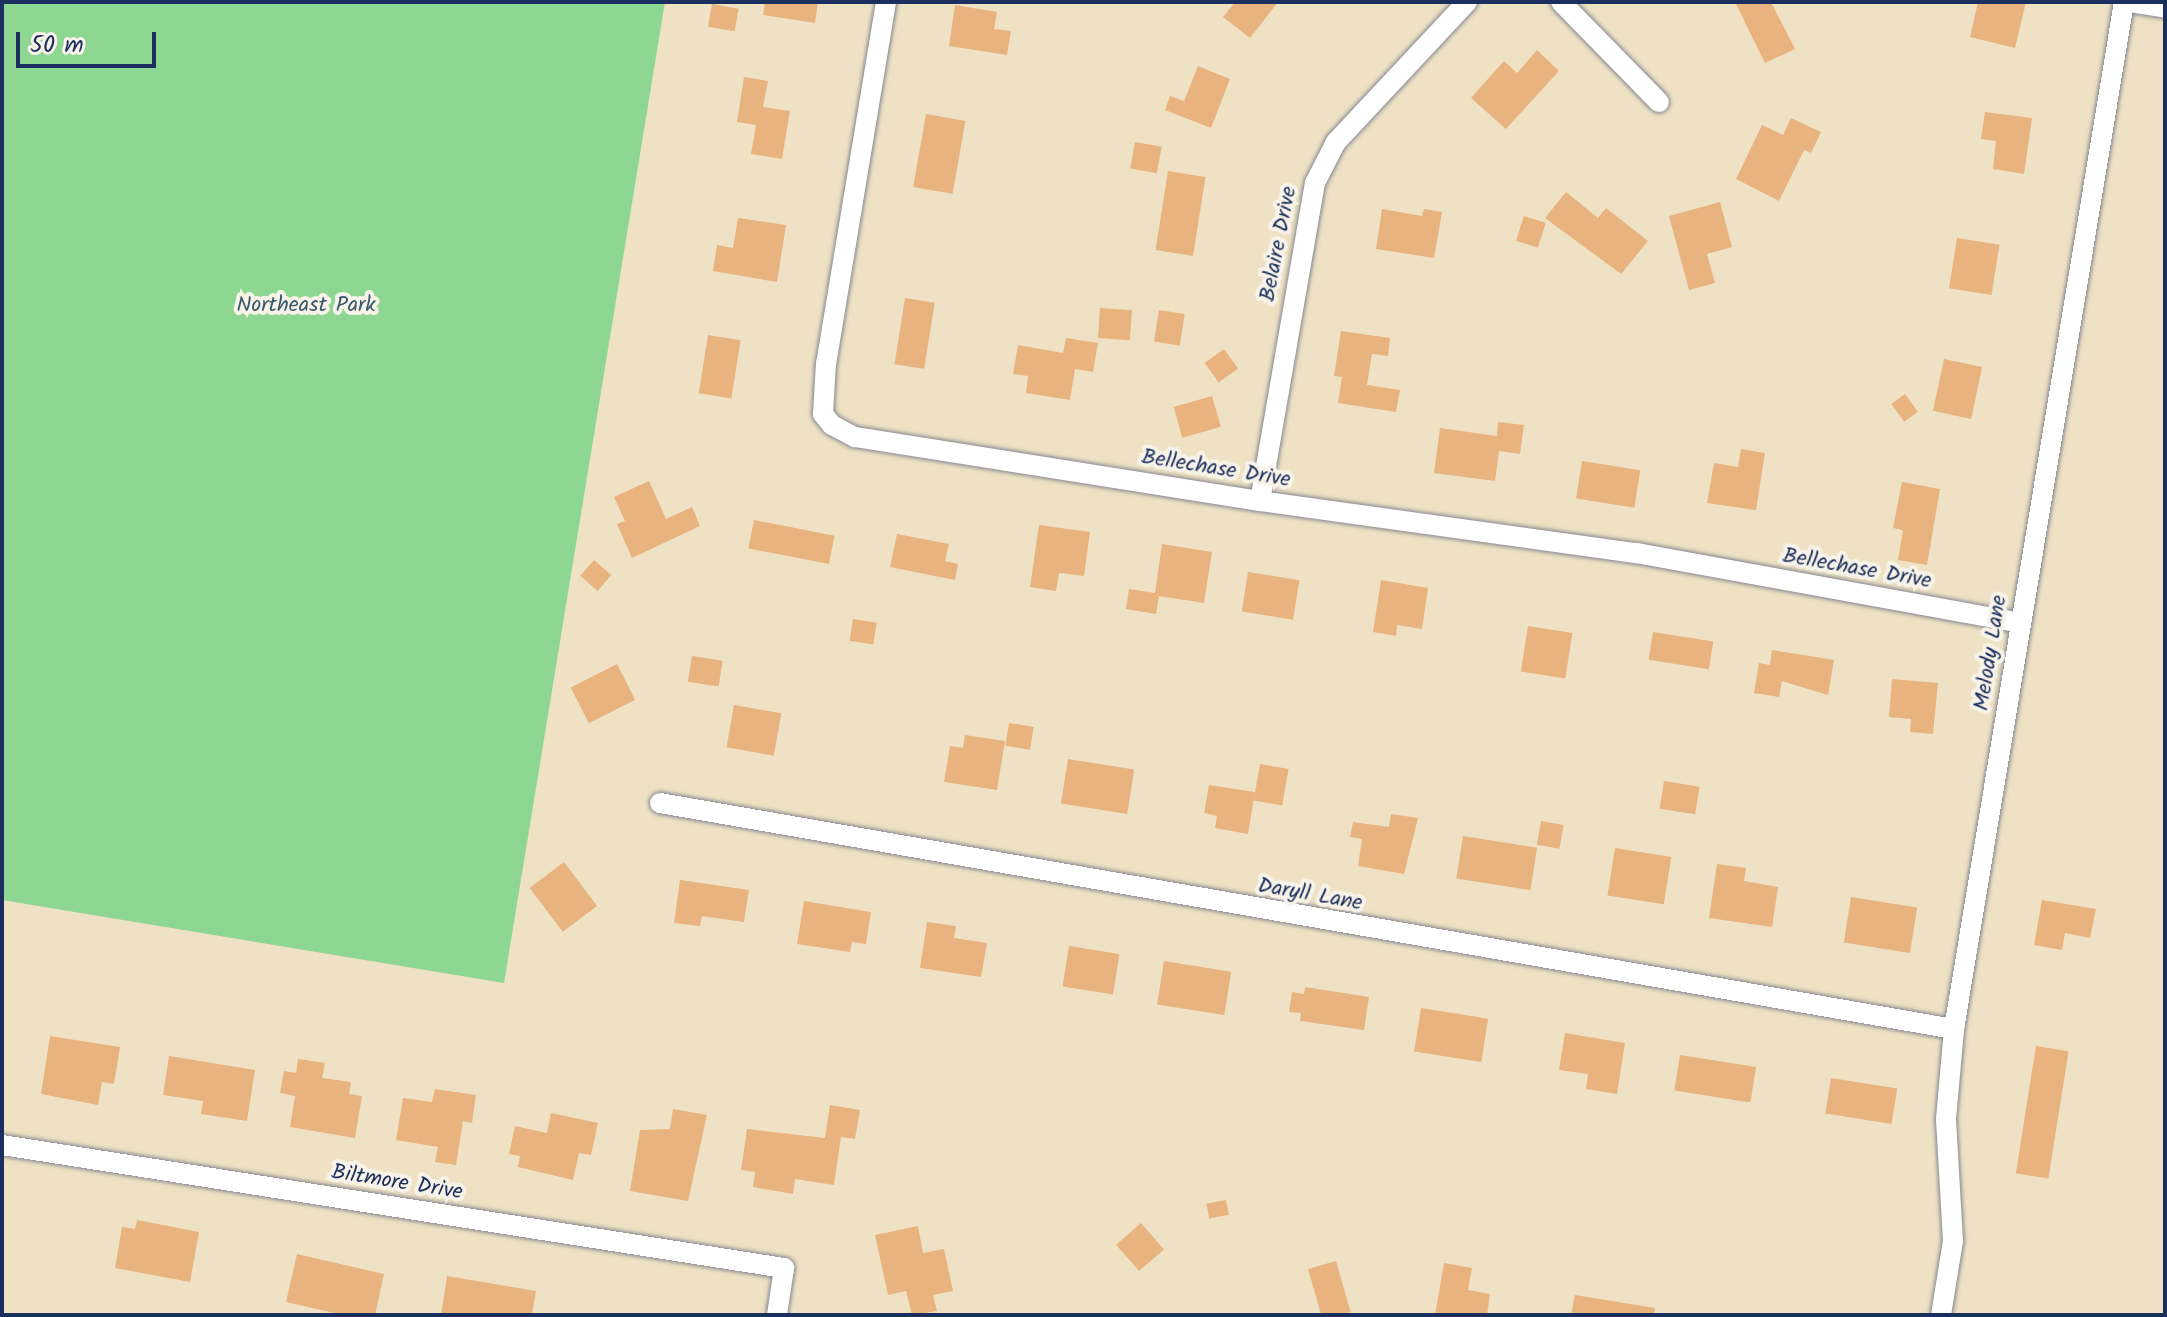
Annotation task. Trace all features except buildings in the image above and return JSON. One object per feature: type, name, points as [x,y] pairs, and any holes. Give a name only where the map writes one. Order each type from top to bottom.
[{"type":"street","name":"Bellechase Drive","points":[[886,2],[826,363],[823,414],[832,425],[855,437],[1260,501],[1636,553],[2020,623]]},
{"type":"street","name":"Belaire Drive","points":[[1260,501],[1315,183],[1336,142],[1467,2]]},
{"type":"street","points":[[1561,2],[1659,102]]},
{"type":"street","points":[[2127,2],[2165,8]]},
{"type":"street","name":"Melody Lane","points":[[1941,1315],[1953,1241],[1946,1119],[1954,1029],[2127,2]]},
{"type":"street","name":"Daryll Lane","points":[[660,803],[1954,1029]]},
{"type":"street","name":"Biltmore Drive","points":[[2,1145],[784,1268],[777,1315]]},
{"type":"green space","name":"Northeast Park","points":[[2,2],[665,2],[504,983],[2,900]]}]
